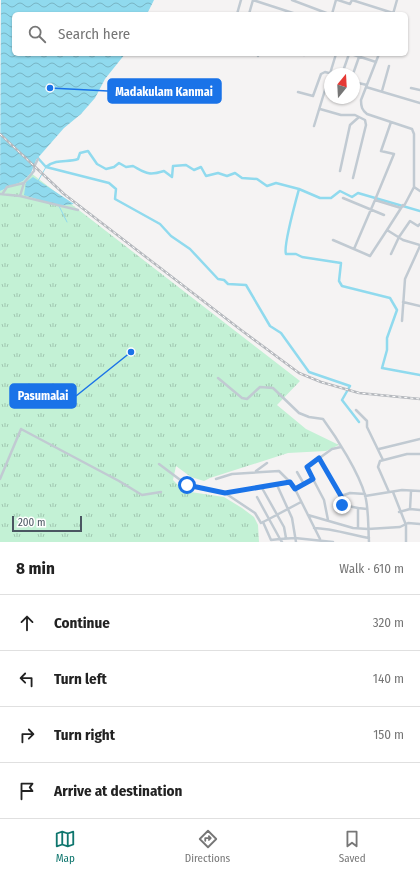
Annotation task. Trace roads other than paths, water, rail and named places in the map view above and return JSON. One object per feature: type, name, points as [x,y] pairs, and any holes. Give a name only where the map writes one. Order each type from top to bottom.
[{"type":"street","points":[[238,12],[241,0]]},
{"type":"street","points":[[250,12],[253,0],[290,12]]},
{"type":"street","points":[[292,0],[319,12]]},
{"type":"street","points":[[333,12],[337,0],[350,4],[352,0],[387,12]]},
{"type":"street","points":[[394,12],[397,0]]},
{"type":"street","points":[[331,68],[335,56]]},
{"type":"street","points":[[344,68],[349,56]]},
{"type":"street","points":[[356,56],[376,62]]},
{"type":"street","points":[[333,240],[370,256],[404,206],[414,187],[414,134],[412,129],[367,114],[363,111],[361,100],[378,56]]},
{"type":"street","points":[[355,68],[359,57]]},
{"type":"street","points":[[382,91],[389,66]]},
{"type":"street","points":[[298,92],[313,96],[321,74],[324,72]]},
{"type":"street","points":[[360,84],[420,102]]},
{"type":"street","points":[[411,88],[420,90]]},
{"type":"street","points":[[314,126],[324,93]]},
{"type":"street","points":[[320,109],[341,115],[354,115],[365,120],[366,125],[353,178]]},
{"type":"street","points":[[340,171],[350,125],[354,120],[360,117]]},
{"type":"street","points":[[354,249],[394,154],[381,151],[391,122]]},
{"type":"street","points":[[20,196],[24,182],[34,171],[34,167],[38,159]]},
{"type":"street","points":[[1,194],[7,187],[24,182]]},
{"type":"street","points":[[414,187],[420,191]]},
{"type":"street","points":[[1,194],[20,196],[78,210]]},
{"type":"street","points":[[343,198],[384,216]]},
{"type":"street","points":[[375,200],[402,207]]},
{"type":"street","points":[[391,254],[399,237],[410,221],[418,226],[420,224]]},
{"type":"street","points":[[387,230],[420,246],[405,279],[402,321]]},
{"type":"street","points":[[403,302],[420,306]]},
{"type":"street","points":[[218,378],[242,398],[247,399],[260,387],[273,388],[299,413],[309,418],[322,419],[361,480],[367,509],[369,542]]},
{"type":"street","points":[[356,410],[366,419],[367,427],[383,460]]},
{"type":"street","points":[[0,479],[21,429],[119,481],[142,495],[161,492]]},
{"type":"street","points":[[379,449],[420,439]]},
{"type":"street","points":[[328,520],[324,500],[307,467],[332,449],[341,448]]},
{"type":"street","points":[[406,542],[406,525],[378,467],[378,463],[383,460],[420,454]]},
{"type":"street","points":[[319,458],[341,496],[342,505],[367,509]]},
{"type":"street","points":[[256,471],[268,463]]},
{"type":"street","points":[[159,464],[187,485],[225,493],[255,513],[261,523],[263,522],[271,540],[281,541],[286,538],[295,538],[320,539],[333,542]]},
{"type":"street","points":[[216,479],[232,474],[256,471],[279,471],[295,489],[320,539]]},
{"type":"street","points":[[297,472],[304,484]]},
{"type":"street","points":[[295,489],[313,479]]},
{"type":"street","points":[[225,493],[244,489],[262,488],[290,482]]},
{"type":"street","points":[[277,485],[292,518],[296,542]]},
{"type":"street","points":[[262,488],[278,514],[284,527],[286,538]]},
{"type":"street","points":[[410,509],[411,491]]},
{"type":"street","points":[[341,496],[350,493],[365,495],[391,492],[420,492]]},
{"type":"street","points":[[256,497],[270,519],[281,541]]},
{"type":"street","points":[[263,522],[301,502]]},
{"type":"street","points":[[358,508],[358,528]]},
{"type":"street","points":[[399,512],[410,509],[420,510]]},
{"type":"street","points":[[308,515],[358,528],[368,529],[400,527],[408,523],[420,524]]},
{"type":"street","points":[[314,528],[323,528],[333,532],[369,538]]},
{"type":"water","points":[[1,0],[154,0],[148,12],[12,12],[12,56],[123,56],[105,79],[95,98],[81,114],[64,128],[36,160],[31,173],[23,181],[0,191]]},
{"type":"water","points":[[33,177],[74,204],[58,206],[24,195],[26,182]]},
{"type":"waterway","points":[[37,157],[46,167],[50,164],[78,159],[80,153],[88,151],[97,164],[106,169],[114,167],[119,163],[126,167],[133,166],[147,173],[164,171],[172,177],[173,166],[186,165],[194,170],[201,167],[206,176],[218,173],[227,176],[235,173],[242,178],[257,179],[267,186],[276,183],[299,189],[288,233],[286,254],[296,254],[302,257],[341,263],[339,281],[342,286],[390,298],[397,310],[387,338],[387,350],[382,368],[420,375]]},
{"type":"waterway","points":[[38,181],[46,167]]},
{"type":"waterway","points":[[46,167],[109,183],[116,189],[115,199],[160,224],[171,236],[190,249],[218,279],[224,280],[228,284],[246,285],[270,326],[281,333],[309,372],[350,386],[342,400],[359,422]]},
{"type":"waterway","points":[[299,189],[320,198],[331,198],[340,191],[352,197],[358,193],[420,211]]},
{"type":"waterway","points":[[59,206],[67,222]]},
{"type":"railway","points":[[0,134],[64,194],[299,373],[321,382],[359,393],[420,399]]},
{"type":"place","name":"Madakulam Kanmai","points":[[50,88]]},
{"type":"place","name":"Pasumalai","points":[[131,352]]}]
